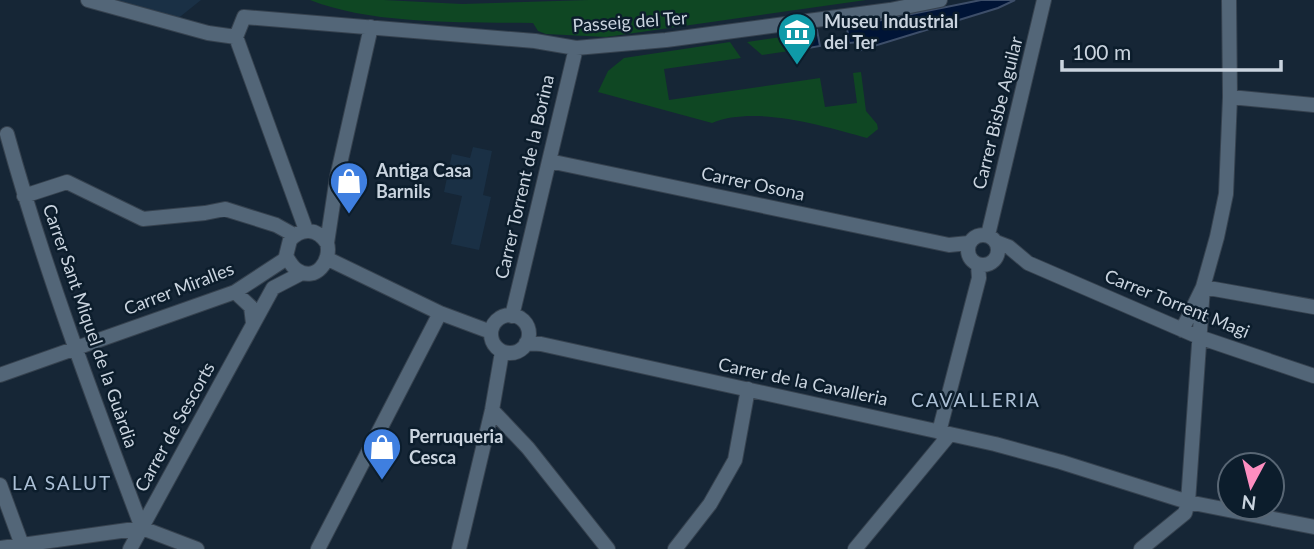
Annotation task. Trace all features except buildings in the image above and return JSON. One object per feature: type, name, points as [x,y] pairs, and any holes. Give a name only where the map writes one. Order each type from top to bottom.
[{"type":"street","points":[[88,0],[208,33],[236,37],[300,233]]},
{"type":"street","name":"Passeig del Ter","points":[[236,37],[244,17],[535,41],[576,48],[666,40],[890,10],[940,0]]},
{"type":"street","name":"Carrer Bisbe Aguilar","points":[[977,256],[998,253],[992,239],[1044,0]]},
{"type":"street","points":[[1182,330],[1203,287],[1226,194],[1230,97],[1229,0]]},
{"type":"street","points":[[300,233],[287,246],[287,258],[295,269],[302,272],[316,271],[324,266],[328,259],[327,243],[337,177],[371,27]]},
{"type":"street","name":"Carrer Torrent de la Borina","points":[[512,316],[576,48]]},
{"type":"street","points":[[1230,97],[1314,105]]},
{"type":"street","name":"Carrer Sant Miquel de la Guàrdia","points":[[7,134],[24,196],[75,348],[142,528]]},
{"type":"street","name":"Carrer Osona","points":[[549,161],[949,245],[977,256]]},
{"type":"street","points":[[24,196],[67,182],[143,219],[205,213],[225,208],[300,233],[319,233],[327,243]]},
{"type":"street","points":[[855,549],[944,433],[979,278],[977,236],[992,239]]},
{"type":"street","name":"Carrer Torrent Magi","points":[[992,239],[1009,247],[1028,263]]},
{"type":"street","name":"Carrer Torrent Magi","points":[[977,256],[1028,263],[1199,337],[1314,376]]},
{"type":"street","name":"Carrer Miralles","points":[[0,375],[235,292],[287,258]]},
{"type":"street","points":[[328,259],[440,313],[491,332]]},
{"type":"street","name":"Carrer de Sescorts","points":[[130,549],[273,288],[302,272]]},
{"type":"street","points":[[1203,287],[1314,307]]},
{"type":"street","points":[[1141,549],[1185,513],[1188,502],[1203,287]]},
{"type":"street","points":[[235,292],[251,306],[253,323]]},
{"type":"street","points":[[318,549],[440,313]]},
{"type":"street","points":[[512,316],[523,321],[526,326],[526,343],[519,351],[502,352],[492,342],[491,332],[501,318],[512,316]]},
{"type":"street","name":"Carrer de la Cavalleria","points":[[526,343],[541,344],[944,433],[1061,462],[1188,502],[1314,527]]},
{"type":"street","points":[[459,549],[492,410],[502,352]]},
{"type":"street","points":[[675,549],[710,504],[731,467],[748,390]]},
{"type":"street","points":[[492,410],[528,448],[608,549]]},
{"type":"street","points":[[0,485],[21,547]]},
{"type":"street","points":[[0,548],[142,528],[197,549]]},
{"type":"shaded area","points":[[107,0],[201,0],[176,20]]},
{"type":"shaded area","points":[[981,0],[1015,0],[998,8],[861,50],[859,42],[849,43],[847,27]]},
{"type":"shaded area","points":[[817,30],[820,46],[803,49],[789,36]]},
{"type":"shaded area","points":[[473,147],[492,151],[483,195],[491,197],[479,250],[451,244],[462,196],[444,192],[452,154],[470,158]]},
{"type":"green space","points":[[310,0],[462,4],[588,0],[866,0],[606,37],[546,34],[538,31],[533,23],[390,18],[335,8]]},
{"type":"green space","points":[[789,36],[803,49],[762,55],[747,42]]},
{"type":"green space","points":[[730,42],[741,58],[664,69],[669,100],[820,78],[825,107],[857,103],[853,73],[861,72],[866,111],[878,129],[867,138],[789,119],[748,116],[712,123],[598,92],[608,71],[624,58]]},
{"type":"place","name":"Museu Industrial del Ter","points":[[797,66]]},
{"type":"place","name":"Antiga Casa Barnils","points":[[349,215]]},
{"type":"place","name":"Perruqueria Cesca","points":[[382,481]]},
{"type":"district","name":"CAVALLERIA","points":[[976,400]]},
{"type":"district","name":"LA SALUT","points":[[62,483]]}]
